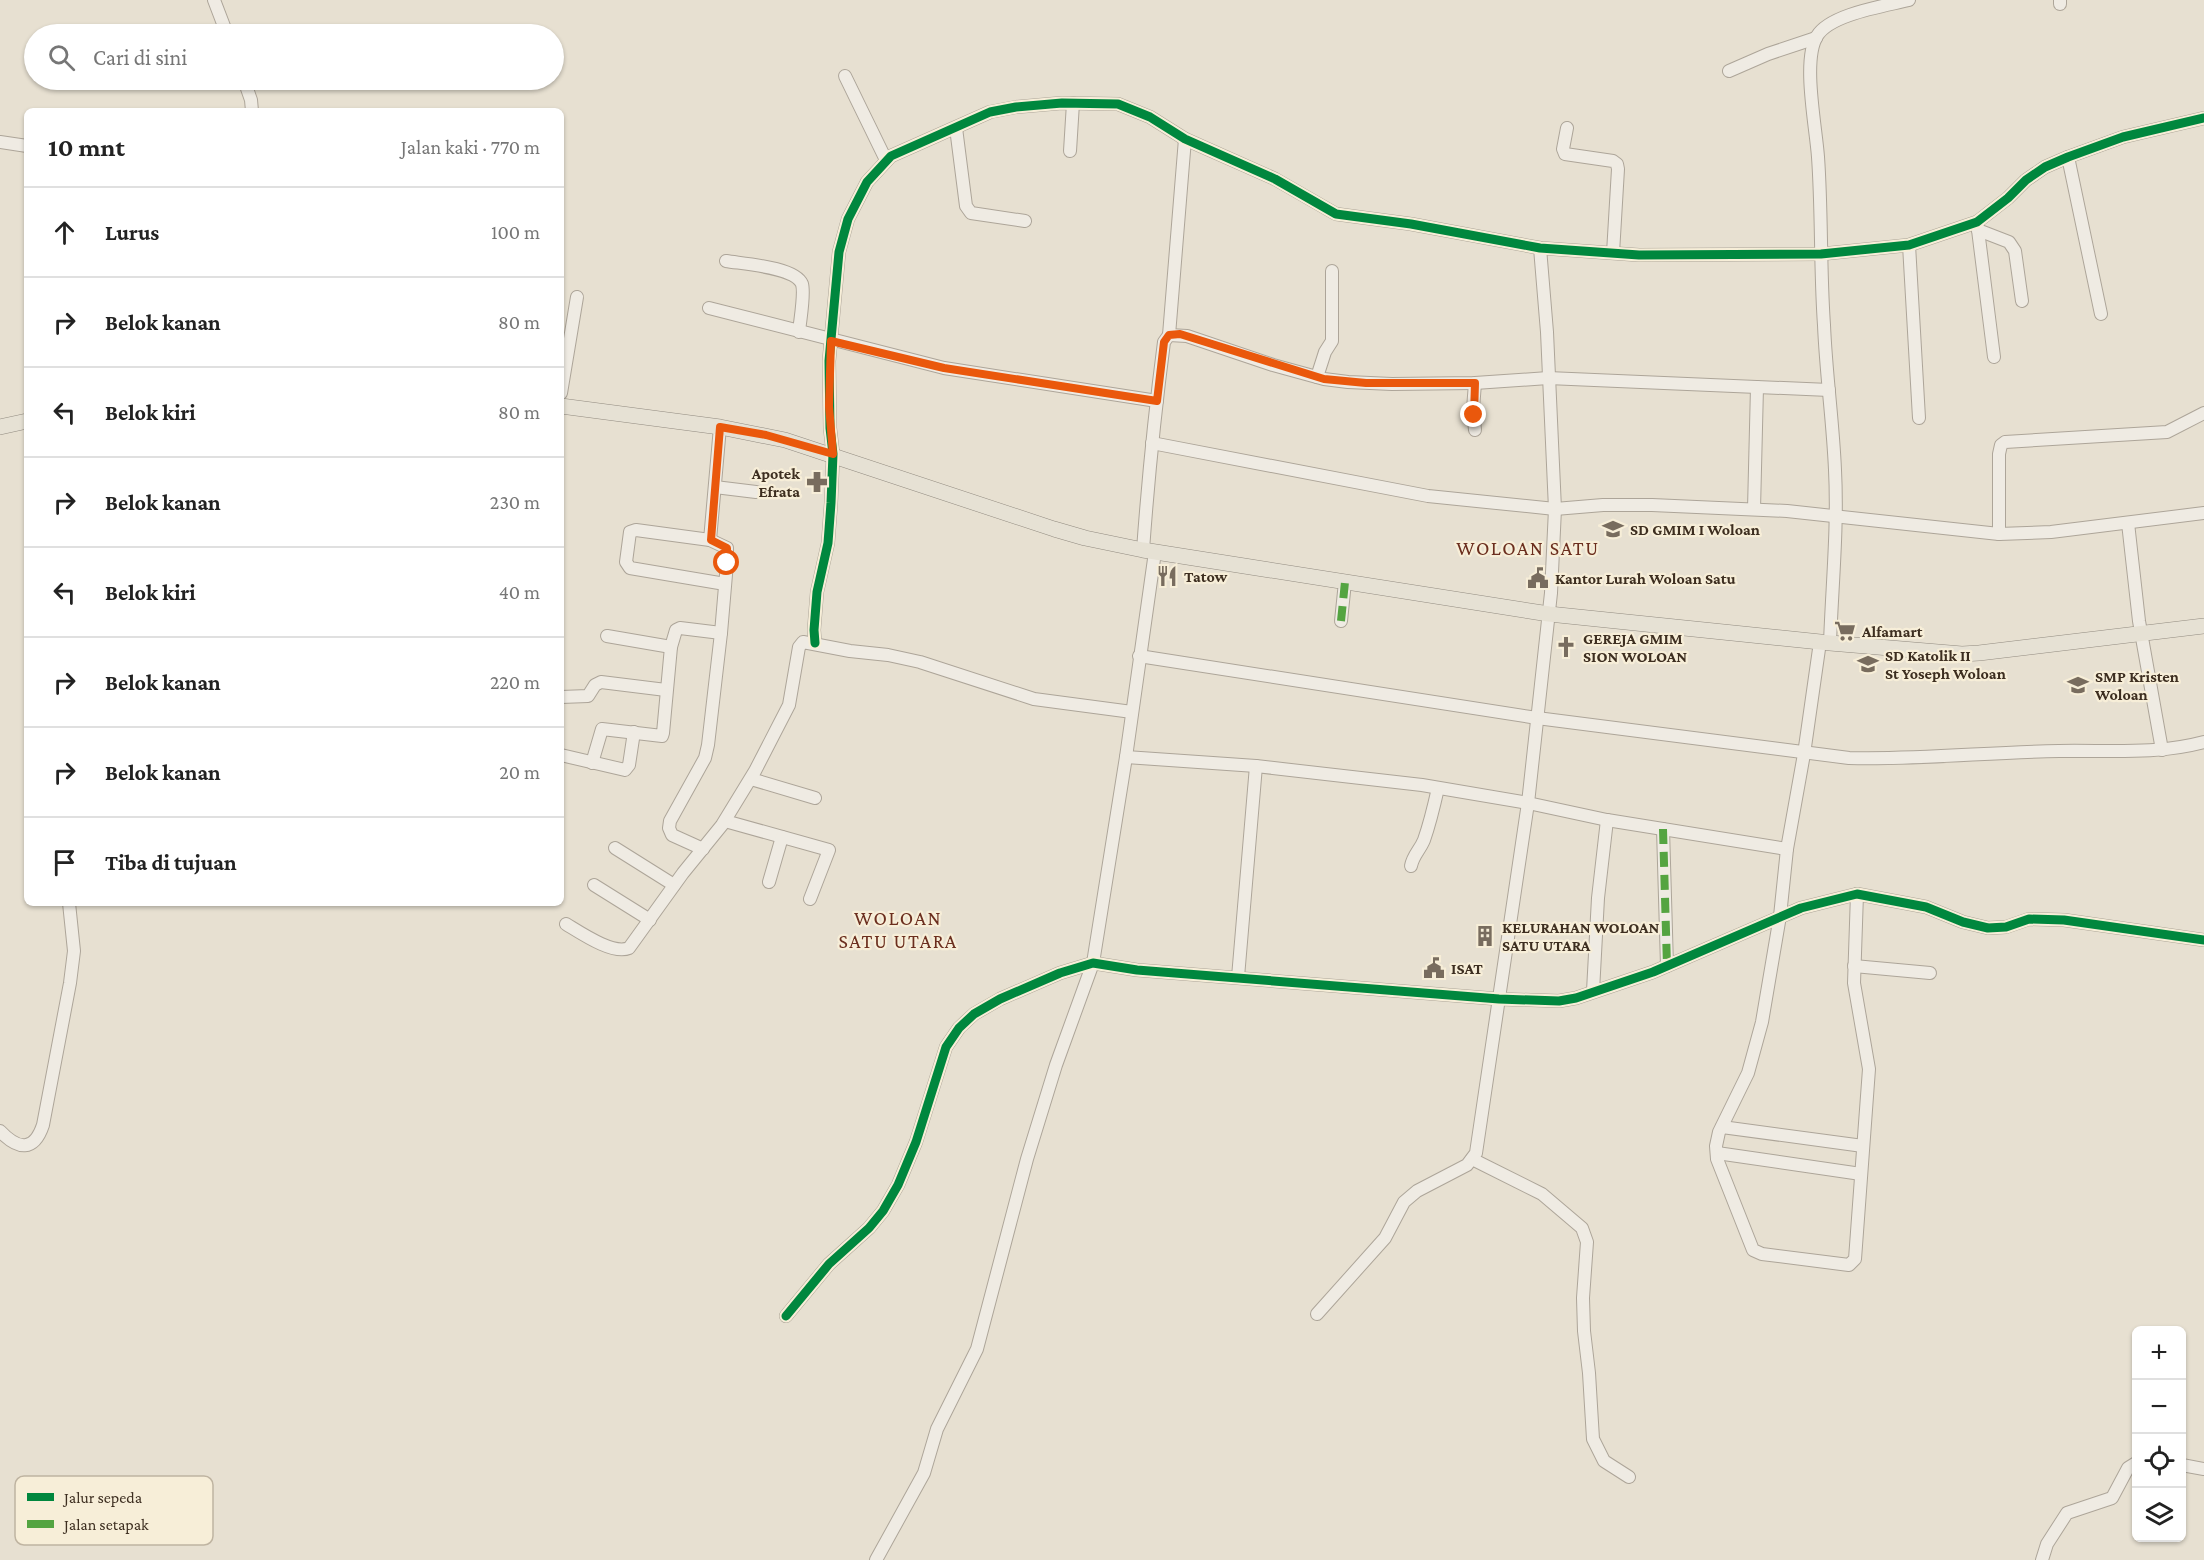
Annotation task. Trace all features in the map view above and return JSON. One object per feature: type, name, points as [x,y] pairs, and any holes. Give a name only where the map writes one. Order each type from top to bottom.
[{"type":"main road","points":[[564,406],[766,435],[833,454],[1085,538],[1149,551],[1549,614],[1940,653],[1979,653],[2204,626]]},
{"type":"main road","points":[[0,427],[24,422]]},
{"type":"street","points":[[214,0],[223,24]]},
{"type":"street","points":[[1857,894],[1854,983],[1869,1069],[1855,1259],[1852,1264],[1772,1256],[1753,1250],[1717,1153],[1718,1138],[1748,1073],[1762,1022],[1780,916],[1787,849],[1825,642],[1836,515],[1821,254],[1818,157],[1810,68],[1816,38],[1821,30],[1850,15],[1909,0]]},
{"type":"street","points":[[1729,71],[1768,54],[1816,38]]},
{"type":"street","points":[[844,76],[886,160]]},
{"type":"street","points":[[248,90],[252,108]]},
{"type":"street","points":[[1070,152],[1073,103]]},
{"type":"street","points":[[815,643],[815,609],[828,543],[833,454],[829,361],[842,236],[855,202],[867,182],[886,160],[901,151],[1001,110],[1073,103],[1107,103],[1131,108],[1185,139],[1268,175],[1336,214],[1540,248],[1639,255],[1821,254],[1909,245],[1977,226],[2026,180],[2045,167],[2068,157],[2123,137],[2204,118]]},
{"type":"street","points":[[956,128],[966,206],[971,213],[1025,221]]},
{"type":"street","points":[[1567,128],[1563,149],[1565,154],[1571,157],[1594,157],[1617,164],[1613,253]]},
{"type":"street","points":[[876,1560],[924,1473],[937,1429],[977,1349],[1027,1160],[1056,1065],[1093,963],[1126,757],[1139,656],[1149,551],[1152,443],[1164,342],[1169,335],[1185,139]]},
{"type":"street","points":[[0,142],[24,146]]},
{"type":"street","points":[[2068,157],[2101,314]]},
{"type":"street","points":[[1977,226],[2009,242],[2014,251],[2022,301]]},
{"type":"street","points":[[1977,226],[1994,357]]},
{"type":"street","points":[[1909,245],[1919,418]]},
{"type":"street","points":[[1317,1314],[1385,1238],[1404,1202],[1417,1191],[1467,1166],[1476,1153],[1528,803],[1549,614],[1555,509],[1540,248]]},
{"type":"street","points":[[726,261],[787,271],[797,276],[802,286],[798,332]]},
{"type":"street","points":[[1317,377],[1325,352],[1332,341],[1332,271]]},
{"type":"street","points":[[564,375],[577,297]]},
{"type":"street","points":[[709,308],[944,368],[1157,401]]},
{"type":"street","points":[[1169,335],[1187,336],[1317,377],[1366,383],[1475,383],[1548,378],[1829,390]]},
{"type":"street","points":[[1475,383],[1473,410],[1475,430]]},
{"type":"street","points":[[1754,509],[1757,387]]},
{"type":"street","points":[[1999,534],[1999,454],[2001,445],[2005,442],[2167,432],[2204,413]]},
{"type":"street","points":[[711,540],[720,427]]},
{"type":"street","points":[[1152,443],[1428,496],[1555,509],[1603,505],[1754,509],[1836,515],[1999,534],[2051,532],[2204,513]]},
{"type":"street","points":[[715,487],[756,492]]},
{"type":"street","points":[[2128,523],[2141,634],[2162,750]]},
{"type":"street","points":[[703,849],[672,835],[669,828],[670,821],[705,758],[708,745],[721,633],[725,584],[727,548],[711,540],[632,530],[628,537],[626,564],[630,568],[725,584]]},
{"type":"street","points":[[1341,621],[1346,582]]},
{"type":"street","points":[[592,763],[600,730],[608,728],[662,736],[665,727],[671,646],[675,631],[678,629],[721,633]]},
{"type":"street","points":[[607,636],[671,646]]},
{"type":"street","points":[[566,924],[614,949],[623,951],[629,948],[674,885],[725,821],[751,779],[789,705],[799,647],[804,642],[888,655],[1034,699],[1132,712]]},
{"type":"street","points":[[1139,656],[1537,718],[1804,754],[1884,759],[2060,750],[2162,750],[2204,742]]},
{"type":"street","points":[[564,696],[588,696],[601,682],[666,690]]},
{"type":"street","points":[[564,756],[625,770],[634,732]]},
{"type":"street","points":[[1126,757],[1256,766],[1438,788],[1528,803],[1607,820],[1787,849]]},
{"type":"street","points":[[1238,977],[1256,766]]},
{"type":"street","points":[[751,779],[815,798]]},
{"type":"street","points":[[1411,866],[1414,854],[1421,847],[1427,832],[1438,788]]},
{"type":"street","points":[[1593,991],[1598,898],[1607,820]]},
{"type":"street","points":[[725,821],[829,850],[810,899]]},
{"type":"street","points":[[1663,829],[1667,966]]},
{"type":"street","points":[[769,882],[782,837]]},
{"type":"street","points":[[615,848],[674,885]]},
{"type":"street","points":[[594,885],[650,920]]},
{"type":"street","points":[[786,1316],[829,1264],[869,1228],[883,1211],[898,1185],[916,1142],[946,1047],[959,1028],[974,1014],[1000,999],[1060,973],[1093,963],[1137,970],[1499,999],[1559,1001],[1576,998],[1667,966],[1780,916],[1818,902],[1857,894],[1926,907],[1963,922],[1988,928],[2006,927],[2029,919],[2064,920],[2204,940]]},
{"type":"street","points":[[0,1131],[15,1144],[22,1146],[35,1140],[43,1125],[74,951],[69,906]]},
{"type":"street","points":[[1854,966],[1930,973]]},
{"type":"street","points":[[1722,1127],[1863,1146]]},
{"type":"street","points":[[1717,1153],[1861,1174]]},
{"type":"street","points":[[1473,1159],[1542,1194],[1582,1227],[1587,1242],[1583,1298],[1584,1331],[1593,1439],[1604,1461],[1629,1478]]},
{"type":"street","points":[[2042,1560],[2051,1538],[2067,1512],[2112,1498],[2128,1468],[2132,1466]]},
{"type":"street","points":[[2186,1466],[2204,1469]]},
{"type":"marked path","points":[[1341,621],[1345,582]]},
{"type":"marked path","points":[[1663,829],[1667,966]]},
{"type":"cycle path","points":[[815,643],[817,592],[828,543],[831,503],[833,454],[830,428],[829,361],[839,252],[848,219],[867,182],[891,156],[990,112],[1062,103],[1118,104],[1150,117],[1185,139],[1275,179],[1336,214],[1411,224],[1540,248],[1639,255],[1821,254],[1909,245],[1977,222],[2008,198],[2026,180],[2045,167],[2068,157],[2123,137],[2204,118]]},
{"type":"cycle path","points":[[786,1316],[829,1264],[869,1228],[883,1211],[898,1185],[916,1142],[946,1047],[959,1028],[974,1014],[1000,999],[1060,973],[1093,963],[1137,970],[1499,999],[1559,1001],[1576,998],[1653,972],[1801,908],[1857,894],[1926,907],[1963,922],[1988,928],[2006,927],[2029,919],[2064,920],[2204,940]]},
{"type":"place","name":"Apotek Efrata","points":[[817,482]]},
{"type":"place","name":"SD GMIM I Woloan","points":[[1613,529]]},
{"type":"place","name":"Tatow","points":[[1167,576]]},
{"type":"place","name":"Kantor Lurah Woloan Satu","points":[[1538,578]]},
{"type":"place","name":"Alfamart","points":[[1845,631]]},
{"type":"place","name":"GEREJA GMIM SION WOLOAN","points":[[1566,647]]},
{"type":"place","name":"SD Katolik II St Yoseph Woloan","points":[[1868,664]]},
{"type":"place","name":"SMP Kristen Woloan","points":[[2078,685]]},
{"type":"place","name":"KELURAHAN WOLOAN SATU UTARA","points":[[1485,936]]},
{"type":"place","name":"ISAT","points":[[1434,968]]},
{"type":"district","name":"WOLOAN SATU","points":[[1528,548]]},
{"type":"district","name":"WOLOAN SATU UTARA","points":[[898,930]]},
{"type":"route","points":[[727,563],[727,548],[711,540],[720,427],[766,435],[833,454],[829,406],[831,341],[944,368],[1157,401],[1164,342],[1169,335],[1180,334],[1273,365],[1324,379],[1392,384],[1475,383],[1474,415]]}]
